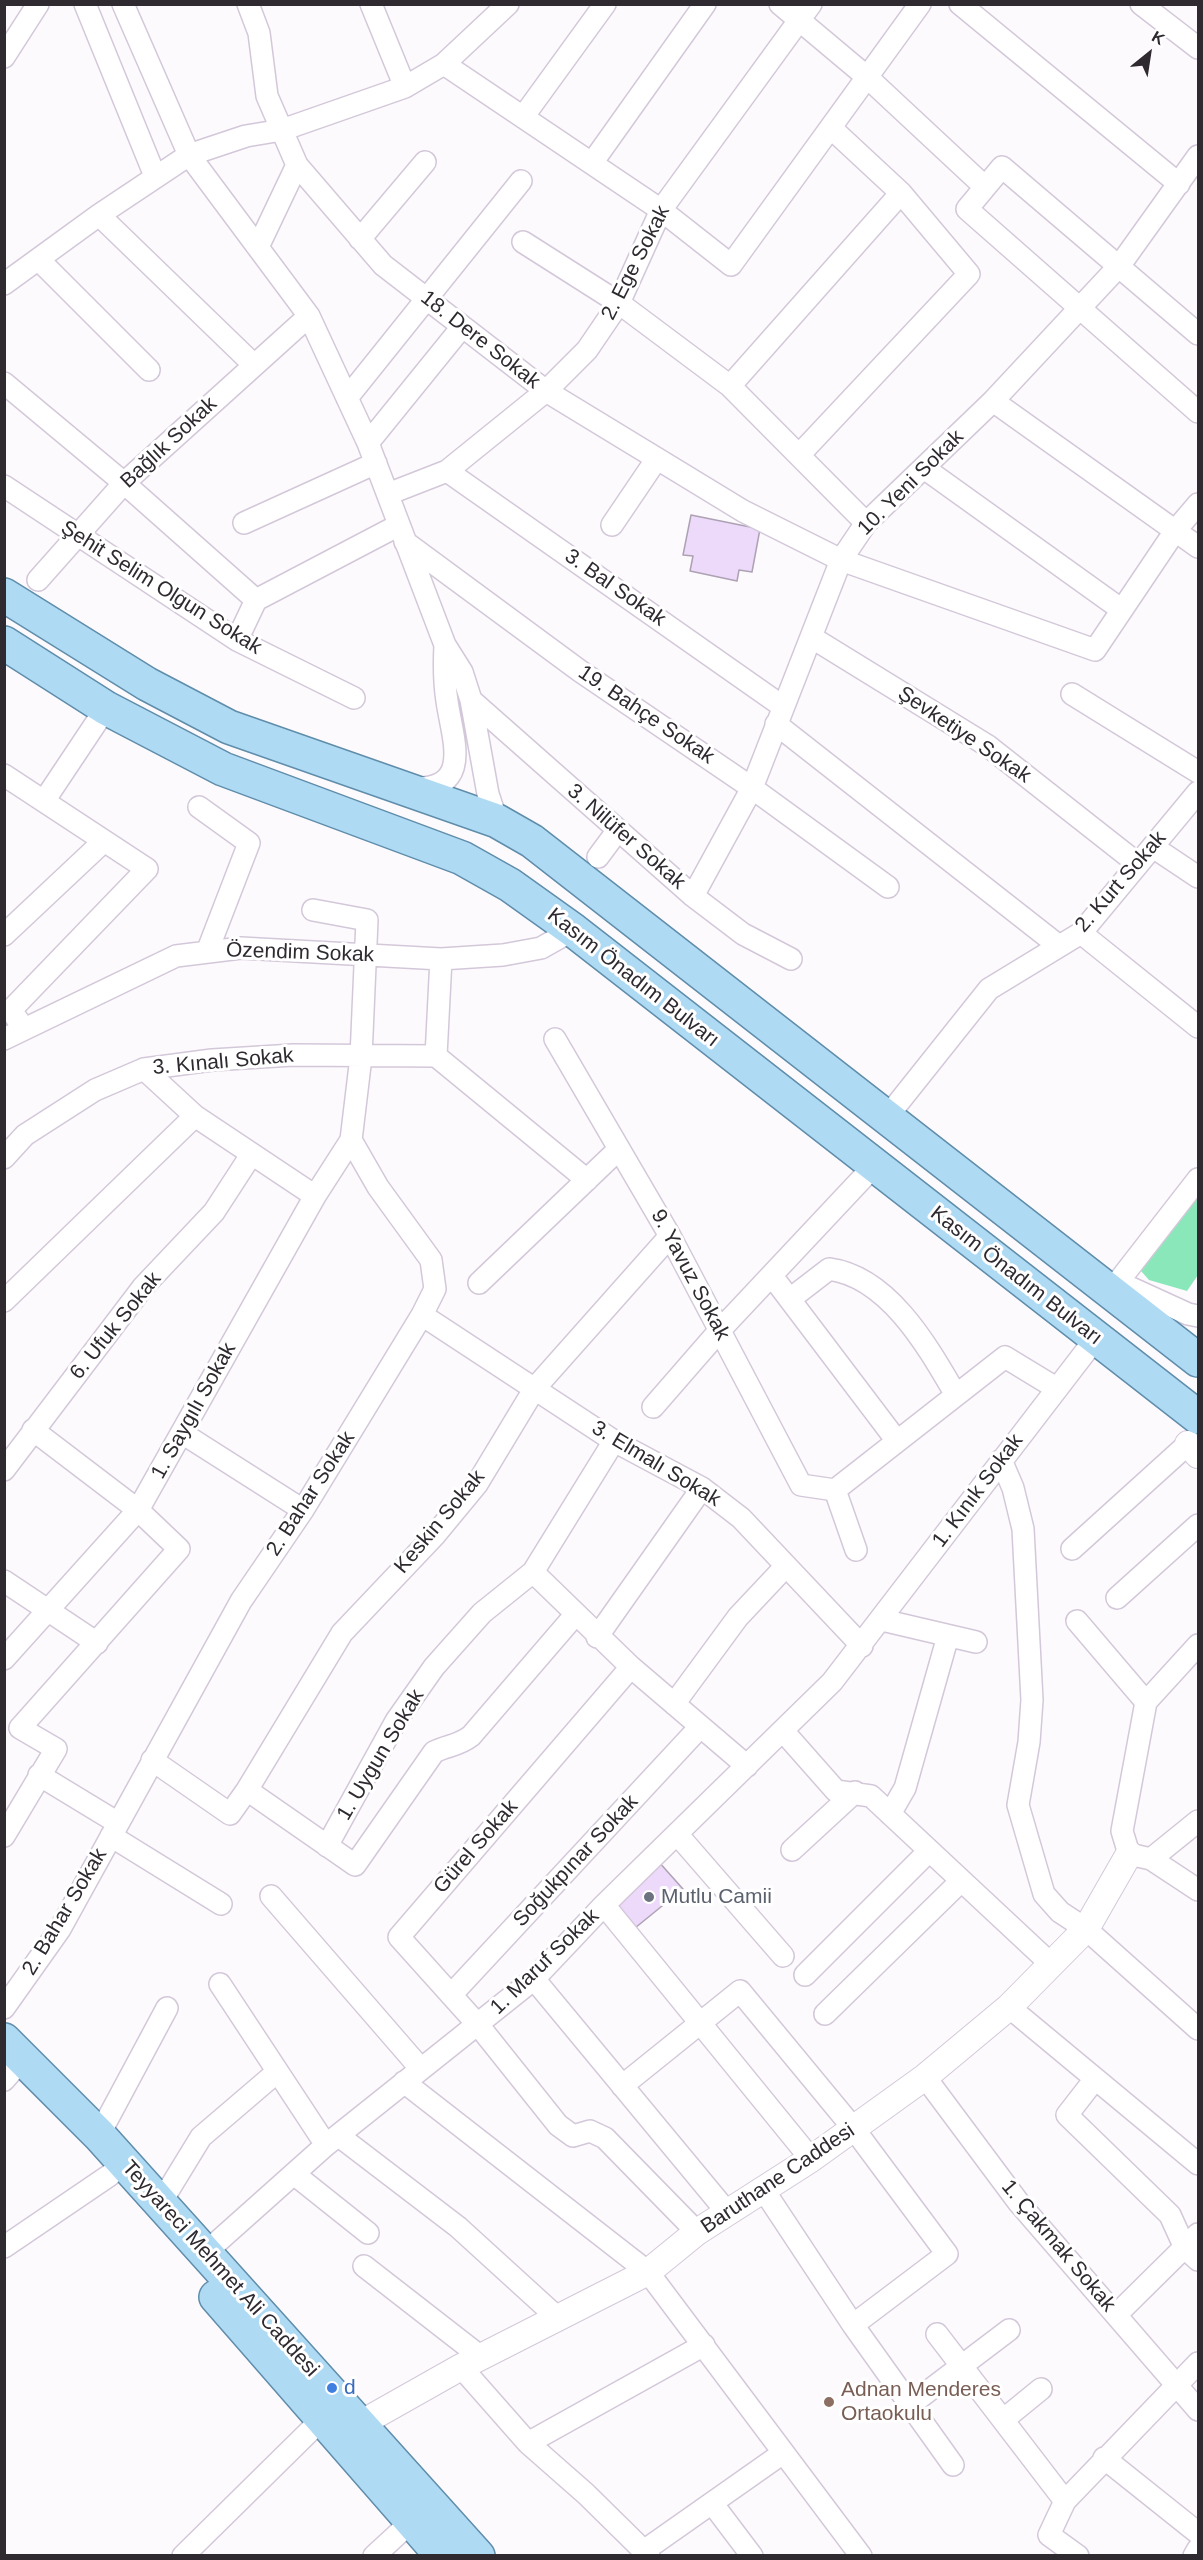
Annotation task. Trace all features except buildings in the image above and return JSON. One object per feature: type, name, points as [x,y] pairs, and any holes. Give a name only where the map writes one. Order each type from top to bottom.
[{"type":"main road","points":[[4,594],[147,684],[229,727],[497,821],[532,841],[887,1117],[1114,1286],[1192,1334]]},
{"type":"main road","name":"Kasım Önadım Bulvarı","points":[[4,643],[106,708],[223,769],[462,858],[510,885],[573,930],[1095,1338],[1195,1439]]},
{"type":"main road","name":"Teyyareci Mehmet Ali Caddesi","points":[[4,2040],[99,2135],[478,2556]]},
{"type":"main road","name":"Teyyareci Mehmet Ali Caddesi","points":[[7,2072],[110,2175],[321,2420],[442,2556]]},
{"type":"street","points":[[4,57],[38,4]]},
{"type":"street","points":[[85,4],[155,176]]},
{"type":"street","points":[[123,4],[189,155],[309,316],[368,443],[446,645],[462,672],[471,700],[486,784],[497,821]]},
{"type":"street","name":"18. Dere Sokak","points":[[248,4],[259,33],[267,96],[297,165],[382,265],[546,391],[743,511],[841,560],[1095,650],[1122,610]]},
{"type":"street","points":[[371,4],[405,87]]},
{"type":"street","points":[[6,281],[39,260],[99,214],[189,155],[246,136],[282,130],[405,87],[444,64],[508,4]]},
{"type":"street","points":[[523,117],[605,4]]},
{"type":"street","points":[[592,163],[705,4]]},
{"type":"street","points":[[780,4],[805,12],[867,76],[985,187]]},
{"type":"street","points":[[444,64],[661,210],[731,264],[920,4]]},
{"type":"street","points":[[960,4],[1179,184]]},
{"type":"street","points":[[1141,4],[1198,48]]},
{"type":"street","name":"2. Ege Sokak","points":[[388,494],[447,471],[546,391],[587,350],[620,303],[661,210],[805,12]]},
{"type":"street","points":[[800,454],[969,274],[901,193],[831,128]]},
{"type":"street","name":"10. Yeni Sokak","points":[[693,896],[752,789],[841,560],[866,523],[993,401],[1120,265],[1198,156]]},
{"type":"street","points":[[360,239],[425,162]]},
{"type":"street","points":[[258,247],[297,165]]},
{"type":"street","points":[[1198,334],[1120,265],[1002,167],[967,209],[1198,412]]},
{"type":"street","points":[[347,398],[521,181]]},
{"type":"street","points":[[730,386],[901,193]]},
{"type":"street","points":[[99,214],[254,365]]},
{"type":"street","points":[[523,242],[620,303],[730,386],[866,523]]},
{"type":"street","points":[[39,260],[149,370]]},
{"type":"street","name":"Bağlık Sokak","points":[[38,580],[124,483],[309,316]]},
{"type":"street","points":[[368,443],[462,327]]},
{"type":"street","points":[[4,383],[124,483],[256,600]]},
{"type":"street","points":[[993,401],[1198,546]]},
{"type":"street","points":[[612,525],[656,459]]},
{"type":"street","points":[[244,523],[376,463]]},
{"type":"street","points":[[924,468],[1122,610],[1175,531],[1198,504]]},
{"type":"street","name":"3. Bal Sokak","points":[[447,471],[779,715],[1059,946]]},
{"type":"street","name":"Şehit Selim Olgun Sokak","points":[[4,486],[75,536],[237,640],[354,698]]},
{"type":"street","points":[[237,640],[256,600],[402,533]]},
{"type":"street","name":"19. Bahçe Sokak","points":[[402,533],[580,671],[752,789],[888,888]]},
{"type":"street","name":"Şevketiye Sokak","points":[[811,637],[988,746],[1138,864]]},
{"type":"street","points":[[403,788],[429,788],[439,784],[449,774],[457,760],[443,668],[446,645]]},
{"type":"street","points":[[1072,694],[1198,772]]},
{"type":"street","name":"3. Nilüfer Sokak","points":[[471,700],[693,896],[743,934],[791,959]]},
{"type":"street","points":[[44,801],[106,708]]},
{"type":"street","points":[[4,775],[147,869],[11,1010],[24,1029]]},
{"type":"street","name":"2. Kurt Sokak","points":[[887,1117],[989,989],[1081,933],[1198,792]]},
{"type":"street","points":[[200,807],[249,843],[207,952]]},
{"type":"street","points":[[598,856],[618,830]]},
{"type":"street","points":[[4,935],[104,841]]},
{"type":"street","points":[[1153,847],[1198,877]]},
{"type":"street","points":[[313,910],[367,920],[363,954],[361,1057],[351,1140]]},
{"type":"street","name":"Özendim Sokak","points":[[4,1039],[176,956],[241,948],[441,959],[503,955],[541,948],[573,930]]},
{"type":"street","points":[[1081,933],[1198,1027]]},
{"type":"street","points":[[441,959],[436,1056],[587,1180]]},
{"type":"street","name":"9. Yavuz Sokak","points":[[555,1039],[670,1236],[801,1485],[834,1490]]},
{"type":"street","name":"3. Kınalı Sokak","points":[[4,1158],[25,1135],[95,1090],[144,1068],[212,1060],[293,1055],[436,1056]]},
{"type":"street","points":[[144,1068],[195,1116],[315,1196]]},
{"type":"street","points":[[4,1301],[195,1116]]},
{"type":"street","name":"1. Saygılı Sokak","points":[[4,1659],[138,1510],[315,1196],[351,1140]]},
{"type":"street","name":"2. Bahar Sokak","points":[[4,2008],[60,1929],[241,1601],[303,1510],[422,1316],[435,1289],[431,1260],[378,1187],[351,1140]]},
{"type":"street","points":[[479,1283],[619,1149]]},
{"type":"street","name":"6. Ufuk Sokak","points":[[4,1470],[143,1287],[214,1212],[251,1155]]},
{"type":"street","points":[[653,1407],[720,1329],[874,1166]]},
{"type":"street","points":[[1114,1286],[1198,1179]]},
{"type":"street","name":"Keskin Sokak","points":[[152,1760],[230,1814],[247,1790],[342,1633],[434,1536],[477,1484],[535,1388],[670,1236]]},
{"type":"street","points":[[790,1299],[829,1269],[846,1271],[885,1297],[923,1337],[956,1395]]},
{"type":"street","points":[[772,1275],[897,1441]]},
{"type":"street","name":"3. Elmalı Sokak","points":[[422,1316],[535,1388],[614,1442],[702,1488],[741,1518],[862,1646]]},
{"type":"street","name":"1. Kınık Sokak","points":[[862,1646],[1095,1338]]},
{"type":"street","points":[[856,1550],[834,1490],[1005,1357],[1056,1388]]},
{"type":"street","points":[[4,1836],[56,1749],[20,1728],[179,1549],[138,1510],[33,1430]]},
{"type":"street","points":[[182,1432],[303,1510]]},
{"type":"street","points":[[1072,1549],[1195,1439]]},
{"type":"street","name":"1. Uygun Sokak","points":[[327,1846],[396,1721],[434,1667],[483,1613],[533,1572],[614,1442]]},
{"type":"street","points":[[1001,1460],[1013,1488],[1023,1529],[1032,1700],[1029,1742],[1018,1805],[1044,1894],[1059,1912],[1086,1929],[1198,2029]]},
{"type":"street","points":[[597,1637],[702,1488]]},
{"type":"street","points":[[1117,1598],[1198,1525]]},
{"type":"street","points":[[674,1704],[738,1617],[786,1566]]},
{"type":"street","points":[[533,1572],[597,1637],[747,1766]]},
{"type":"street","points":[[4,1581],[97,1643]]},
{"type":"street","points":[[247,1790],[355,1865],[434,1752],[446,1746],[458,1746],[471,1736],[575,1615]]},
{"type":"street","points":[[882,1620],[976,1642]]},
{"type":"street","points":[[1077,1621],[1146,1702]]},
{"type":"street","points":[[890,1814],[905,1788],[948,1636]]},
{"type":"street","points":[[1198,1645],[1146,1702],[1122,1831],[1140,1856],[1198,1890]]},
{"type":"street","name":"1. Maruf Sokak","points":[[205,2253],[333,2141],[404,2082],[479,2026],[534,1979],[604,1905],[832,1682],[862,1646]]},
{"type":"street","name":"Gürel Sokak","points":[[631,1667],[399,1937],[479,2026],[558,2126],[573,2136],[590,2131],[605,2138],[698,2232]]},
{"type":"street","name":"Soğukpınar Sokak","points":[[451,1995],[700,1727]]},
{"type":"street","points":[[783,1731],[836,1791],[871,1796],[1052,1965]]},
{"type":"street","points":[[39,1775],[221,1904]]},
{"type":"street","points":[[792,1850],[855,1792]]},
{"type":"street","points":[[1140,1856],[1198,1821]]},
{"type":"street","points":[[676,1834],[783,1956]]},
{"type":"street","points":[[805,1975],[929,1851]]},
{"type":"street","name":"Baruthane Caddesi","points":[[360,2424],[471,2362],[648,2272],[698,2232],[854,2129],[925,2077],[1009,2007],[1086,1929],[1140,1856]]},
{"type":"street","points":[[825,2014],[961,1881]]},
{"type":"street","points":[[271,1896],[421,2069]]},
{"type":"street","points":[[604,1905],[810,2159]]},
{"type":"street","points":[[534,1979],[727,2212]]},
{"type":"street","points":[[220,1984],[277,2072],[333,2141],[458,2228],[559,2319]]},
{"type":"street","points":[[622,2086],[740,1991],[854,2129],[947,2254],[853,2325]]},
{"type":"street","points":[[1009,2007],[1198,2163]]},
{"type":"street","points":[[99,2135],[167,2008]]},
{"type":"street","points":[[160,2204],[201,2137],[277,2072]]},
{"type":"street","name":"1. Çakmak Sokak","points":[[925,2077],[1019,2203],[1198,2410]]},
{"type":"street","points":[[1095,2079],[1067,2115],[1170,2215],[1194,2247],[1116,2315]]},
{"type":"street","points":[[404,2082],[648,2272],[861,2556]]},
{"type":"street","points":[[294,2174],[368,2233]]},
{"type":"street","points":[[4,2247],[110,2175]]},
{"type":"street","points":[[763,2189],[853,2325],[953,2465]]},
{"type":"street","points":[[363,2266],[471,2362],[528,2444],[647,2553],[783,2453]]},
{"type":"street","points":[[910,2405],[1009,2331]]},
{"type":"street","points":[[937,2334],[1065,2501]]},
{"type":"street","points":[[528,2444],[704,2345]]},
{"type":"street","points":[[1078,2556],[1049,2535],[1065,2501],[1198,2362]]},
{"type":"street","points":[[1003,2420],[1041,2389]]},
{"type":"street","points":[[183,2556],[321,2420]]},
{"type":"street","points":[[1104,2458],[1198,2534]]},
{"type":"street","points":[[712,2503],[752,2556]]},
{"type":"street","points":[[374,2556],[412,2521]]},
{"type":"street","points":[[1194,2556],[1198,2549]]},
{"type":"green space","points":[[1198,1193],[1198,1275],[1187,1291],[1149,1280],[1141,1271],[1157,1246]]},
{"type":"place","name":"Mutlu Camii","points":[[649,1897]]},
{"type":"place","name":"d","points":[[332,2388]]},
{"type":"place","name":"Adnan Menderes Ortaokulu","points":[[829,2402]]}]
